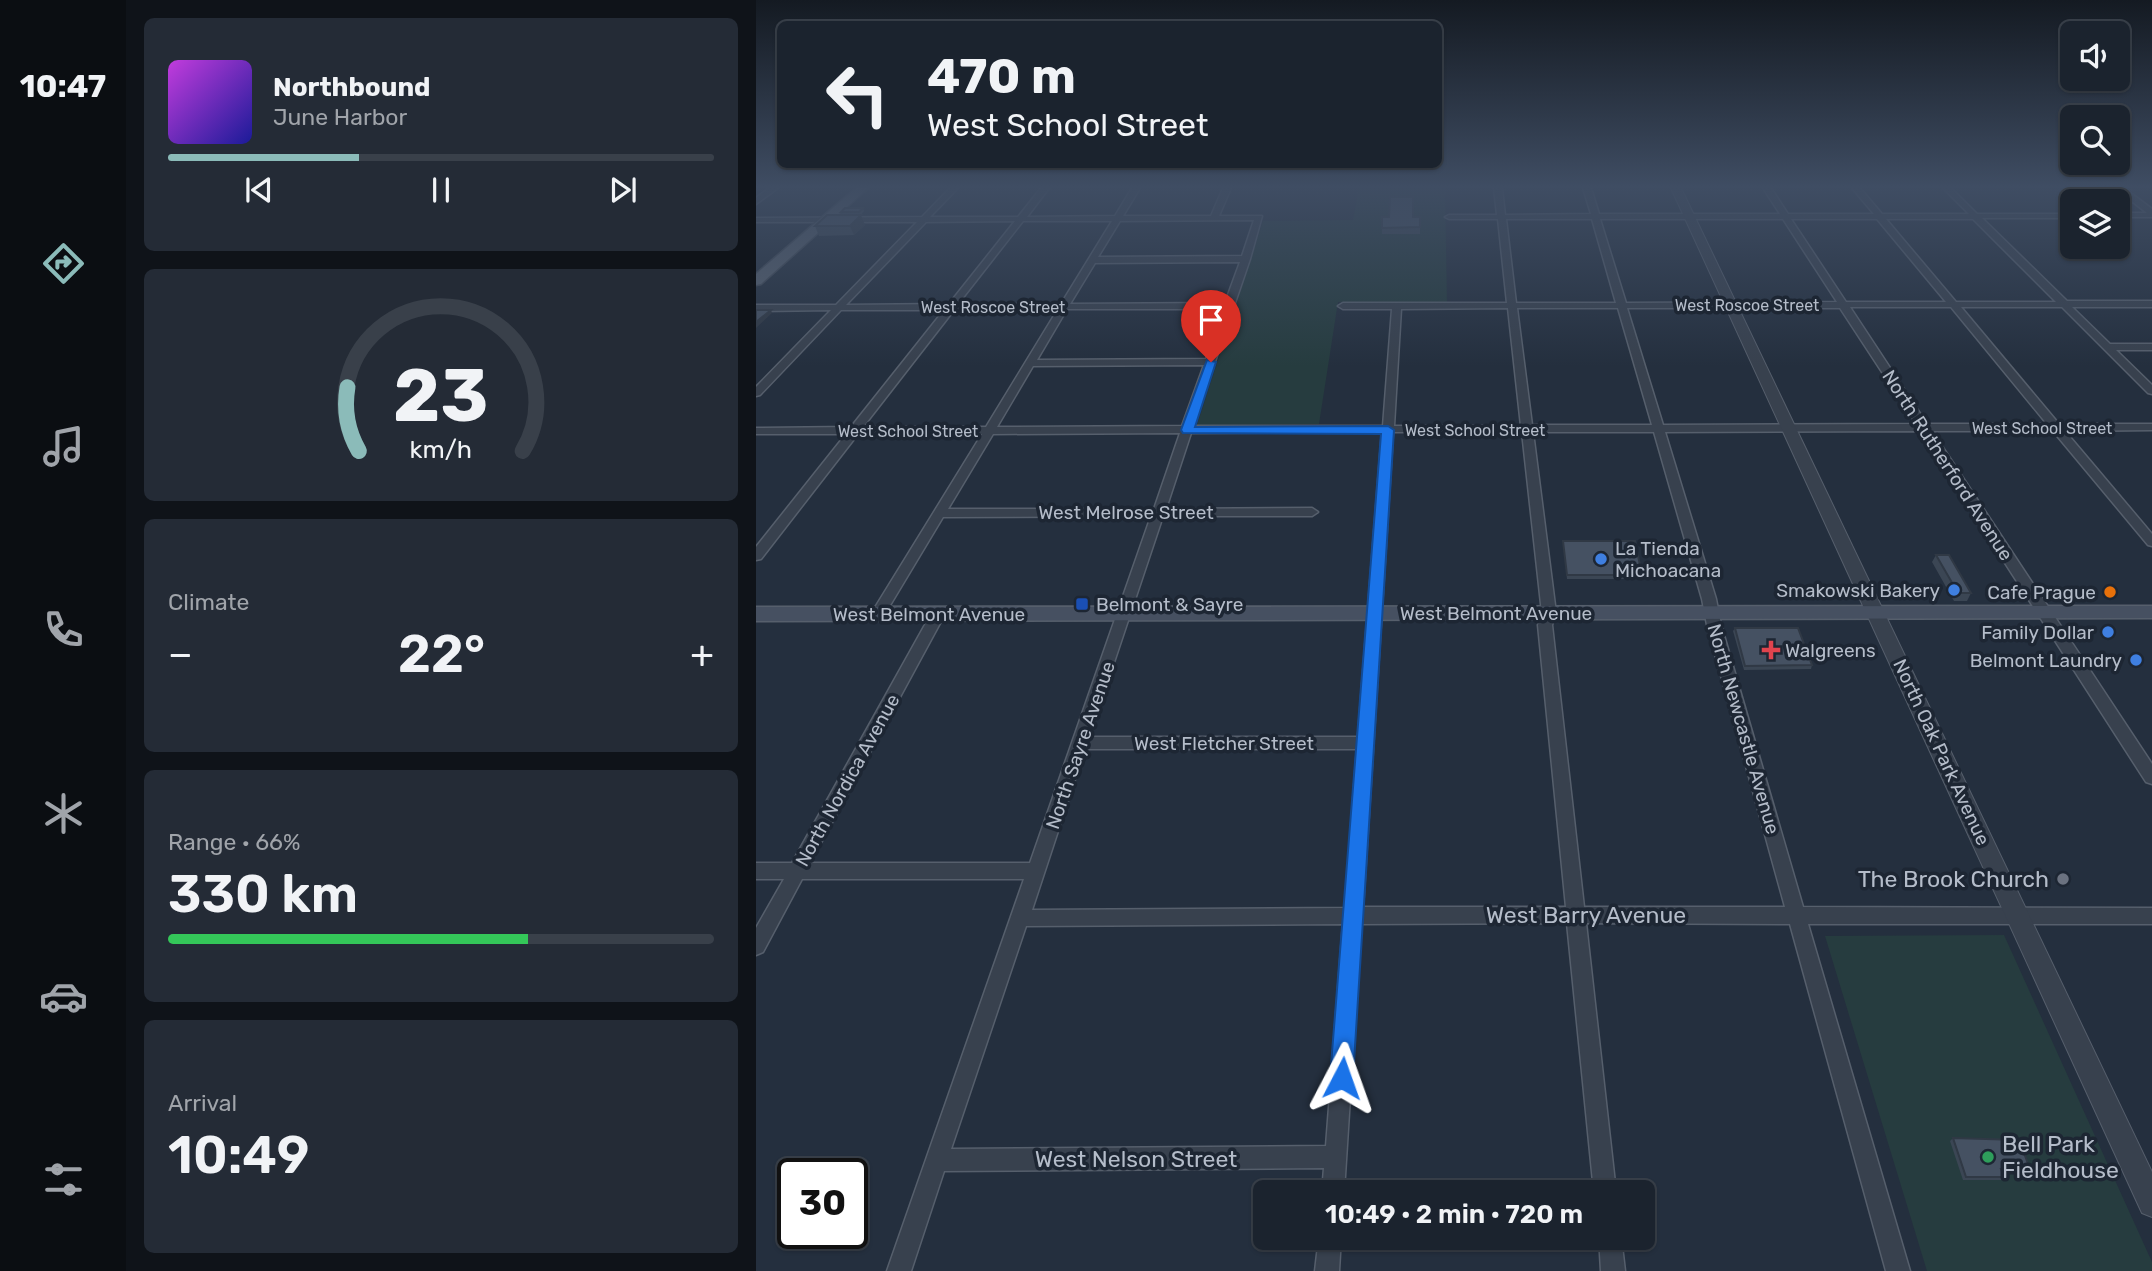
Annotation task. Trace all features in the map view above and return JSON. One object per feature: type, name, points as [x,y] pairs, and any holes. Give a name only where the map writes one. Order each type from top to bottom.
[{"type":"main road","points":[[756,281],[795,247]]},
{"type":"main road","name":"West Belmont Avenue","points":[[756,614],[2152,612]]},
{"type":"street","points":[[756,393],[897,247]]},
{"type":"street","points":[[756,556],[998,247]]},
{"type":"street","points":[[878,614],[1100,247]]},
{"type":"street","name":"North Sayre Avenue","points":[[899,1271],[1250,247]]},
{"type":"street","points":[[1505,247],[1549,613],[1545,625],[1604,1180]]},
{"type":"street","name":"North Newcastle Avenue","points":[[1604,247],[1898,1271]]},
{"type":"street","name":"North Oak Park Avenue","points":[[1704,247],[2152,1203]]},
{"type":"street","name":"North Rutherford Avenue","points":[[1805,247],[2152,777]]},
{"type":"street","points":[[1906,247],[2152,542]]},
{"type":"street","points":[[2007,247],[2152,391]]},
{"type":"street","points":[[1093,260],[1246,259]]},
{"type":"street","name":"West Roscoe Street","points":[[1343,306],[2152,304]]},
{"type":"street","name":"West Roscoe Street","points":[[756,308],[1230,306]]},
{"type":"street","points":[[1334,1180],[1397,306]]},
{"type":"street","points":[[2107,347],[2152,347]]},
{"type":"street","points":[[1030,363],[1211,362]]},
{"type":"street","name":"West School Street","points":[[756,431],[2152,427]]},
{"type":"street","name":"West Melrose Street","points":[[940,513],[1312,512]]},
{"type":"street","name":"North Nordica Avenue","points":[[756,946],[938,614]]},
{"type":"street","name":"West Fletcher Street","points":[[1081,743],[1366,743]]},
{"type":"street","points":[[756,871],[1037,871]]},
{"type":"street","name":"West Barry Avenue","points":[[1021,918],[1354,915],[2152,916]]},
{"type":"street","name":"West Nelson Street","points":[[937,1160],[1336,1157]]},
{"type":"street","points":[[1327,1271],[1329,1250]]},
{"type":"street","points":[[1611,1250],[1613,1271]]},
{"type":"green space","points":[[1254,247],[1446,247],[1447,303],[1338,302],[1319,424],[1197,425]]},
{"type":"green space","points":[[2004,935],[2152,1262],[2152,1271],[1927,1271],[1825,936]]},
{"type":"building","points":[[756,310],[771,310],[756,322]]},
{"type":"building","name":"La Tienda Michoacana","points":[[1563,541],[1635,541],[1642,575],[1567,575]]},
{"type":"building","points":[[1936,555],[1949,555],[1971,593],[1958,593]]},
{"type":"building","name":"Walgreens","points":[[1735,628],[1798,628],[1812,665],[1745,666]]},
{"type":"building","name":"Bell Park Fieldhouse","points":[[1953,1138],[2019,1140],[2030,1169],[2001,1169],[2004,1177],[1966,1177]]},
{"type":"place","name":"La Tienda Michoacana","points":[[1601,559]]},
{"type":"place","name":"Smakowski Bakery","points":[[1954,590]]},
{"type":"place","name":"Cafe Prague","points":[[2110,592]]},
{"type":"place","name":"Belmont & Sayre","points":[[1082,604]]},
{"type":"place","name":"Family Dollar","points":[[2108,632]]},
{"type":"place","name":"Walgreens","points":[[1771,650]]},
{"type":"place","name":"Belmont Laundry","points":[[2136,660]]},
{"type":"place","name":"The Brook Church","points":[[2063,879]]},
{"type":"place","name":"Bell Park Fieldhouse","points":[[1988,1157]]},
{"type":"route","points":[[1211,362],[1188,430],[1388,430],[1342,1078]]}]
